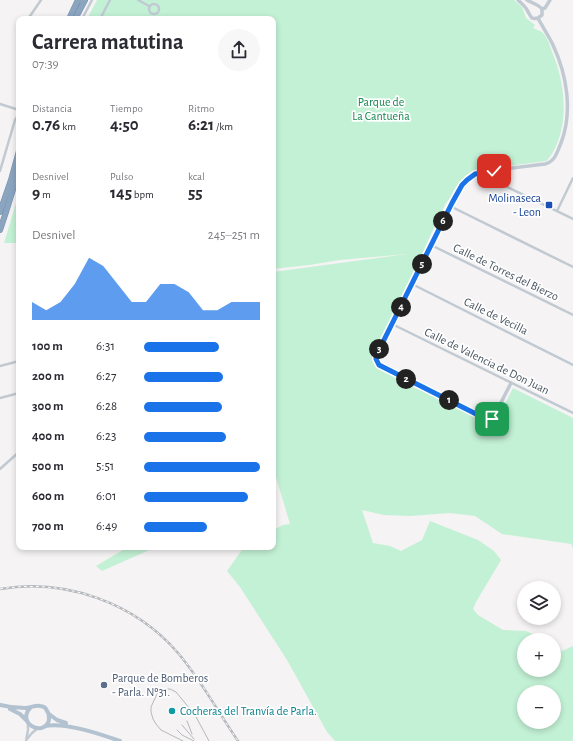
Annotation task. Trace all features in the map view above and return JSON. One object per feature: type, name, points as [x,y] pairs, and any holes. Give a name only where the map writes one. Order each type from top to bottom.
[{"type":"highway","points":[[70,16],[78,0]]},
{"type":"highway","points":[[77,16],[85,0]]},
{"type":"highway","points":[[0,212],[16,162]]},
{"type":"highway","points":[[0,230],[16,180]]},
{"type":"main road","points":[[1,705],[14,708],[32,707],[38,705],[47,710],[49,714],[57,720],[79,729]]},
{"type":"main road","points":[[1,705],[20,714],[32,727],[39,728],[50,724],[61,725],[120,741]]},
{"type":"main road","points":[[27,721],[27,713],[32,707]]},
{"type":"main road","points":[[45,726],[49,714]]},
{"type":"street","points":[[30,16],[41,0]]},
{"type":"street","points":[[84,16],[92,0]]},
{"type":"street","points":[[102,16],[110,0]]},
{"type":"street","points":[[138,0],[149,6],[156,4],[159,8],[158,12],[155,14],[151,13],[148,10],[149,6]]},
{"type":"street","points":[[518,0],[526,8],[532,18],[535,19],[542,15],[542,9],[538,5],[535,5],[527,0]]},
{"type":"street","points":[[542,9],[545,8],[550,0]]},
{"type":"street","points":[[528,12],[529,8],[535,5]]},
{"type":"street","points":[[512,383],[493,418],[488,420],[379,365],[376,356],[450,206],[462,185],[475,174],[480,172],[548,164],[553,160],[556,154],[564,135],[567,96],[561,65],[538,18]]},
{"type":"street","points":[[0,104],[16,109]]},
{"type":"street","points":[[0,171],[16,118]]},
{"type":"street","points":[[494,171],[493,176],[495,180]]},
{"type":"street","points":[[480,172],[487,178],[495,180],[573,219]]},
{"type":"street","points":[[557,211],[573,178]]},
{"type":"street","points":[[450,206],[573,267]]},
{"type":"street","name":"Calle de Torres del Bierzo","points":[[431,245],[573,315]]},
{"type":"street","name":"Calle de Vecilla","points":[[411,284],[573,364]]},
{"type":"street","name":"Calle de Valencia de Don Juan","points":[[392,324],[573,413]]},
{"type":"street","points":[[0,366],[16,362]]},
{"type":"street","points":[[0,398],[16,394]]},
{"type":"street","points":[[0,469],[16,455]]},
{"type":"street","points":[[26,741],[28,730],[27,721]]},
{"type":"street","points":[[26,741],[32,733],[39,728]]},
{"type":"green space","name":"Parque de La Cantueña","points":[[97,0],[514,0],[522,7],[526,18],[535,25],[533,28],[542,32],[545,36],[560,74],[564,111],[560,135],[553,152],[546,161],[476,170],[460,182],[446,203],[373,354],[372,360],[378,369],[489,424],[496,422],[513,388],[573,418],[573,548],[571,544],[502,534],[475,516],[450,513],[410,516],[384,515],[362,510],[373,543],[390,546],[401,551],[422,540],[430,521],[478,540],[494,551],[501,560],[473,609],[478,615],[503,630],[526,631],[530,633],[517,633],[517,677],[561,677],[561,650],[573,646],[573,741],[335,741],[327,732],[287,660],[240,587],[227,571],[242,550],[276,550],[276,528],[290,524],[276,477],[276,272],[407,254],[340,260],[276,269],[276,16],[89,16]]},
{"type":"green space","points":[[16,203],[16,243],[4,243]]},
{"type":"green space","points":[[123,550],[149,550],[102,571],[96,566]]},
{"type":"tram line","points":[[183,741],[161,730],[153,719],[151,707],[157,694],[162,689],[170,689],[176,692],[195,715],[209,741]]},
{"type":"tram line","points":[[187,721],[192,734]]},
{"type":"tram line","points":[[182,725],[194,739]]},
{"type":"tram line","points":[[177,730],[182,735],[194,741]]},
{"type":"railway","points":[[0,589],[50,587],[74,591],[98,598],[141,620],[161,635],[178,653],[202,685],[238,741]]},
{"type":"place","name":"Molinaseca - Leon","points":[[549,205]]},
{"type":"place","name":"Parque de Bomberos - Parla. Nº31.","points":[[104,685]]},
{"type":"place","name":"Cocheras del Tranvía de Parla.","points":[[172,711]]},
{"type":"route","points":[[492,419],[488,420],[379,365],[376,356],[462,185],[475,174],[494,171]]}]
